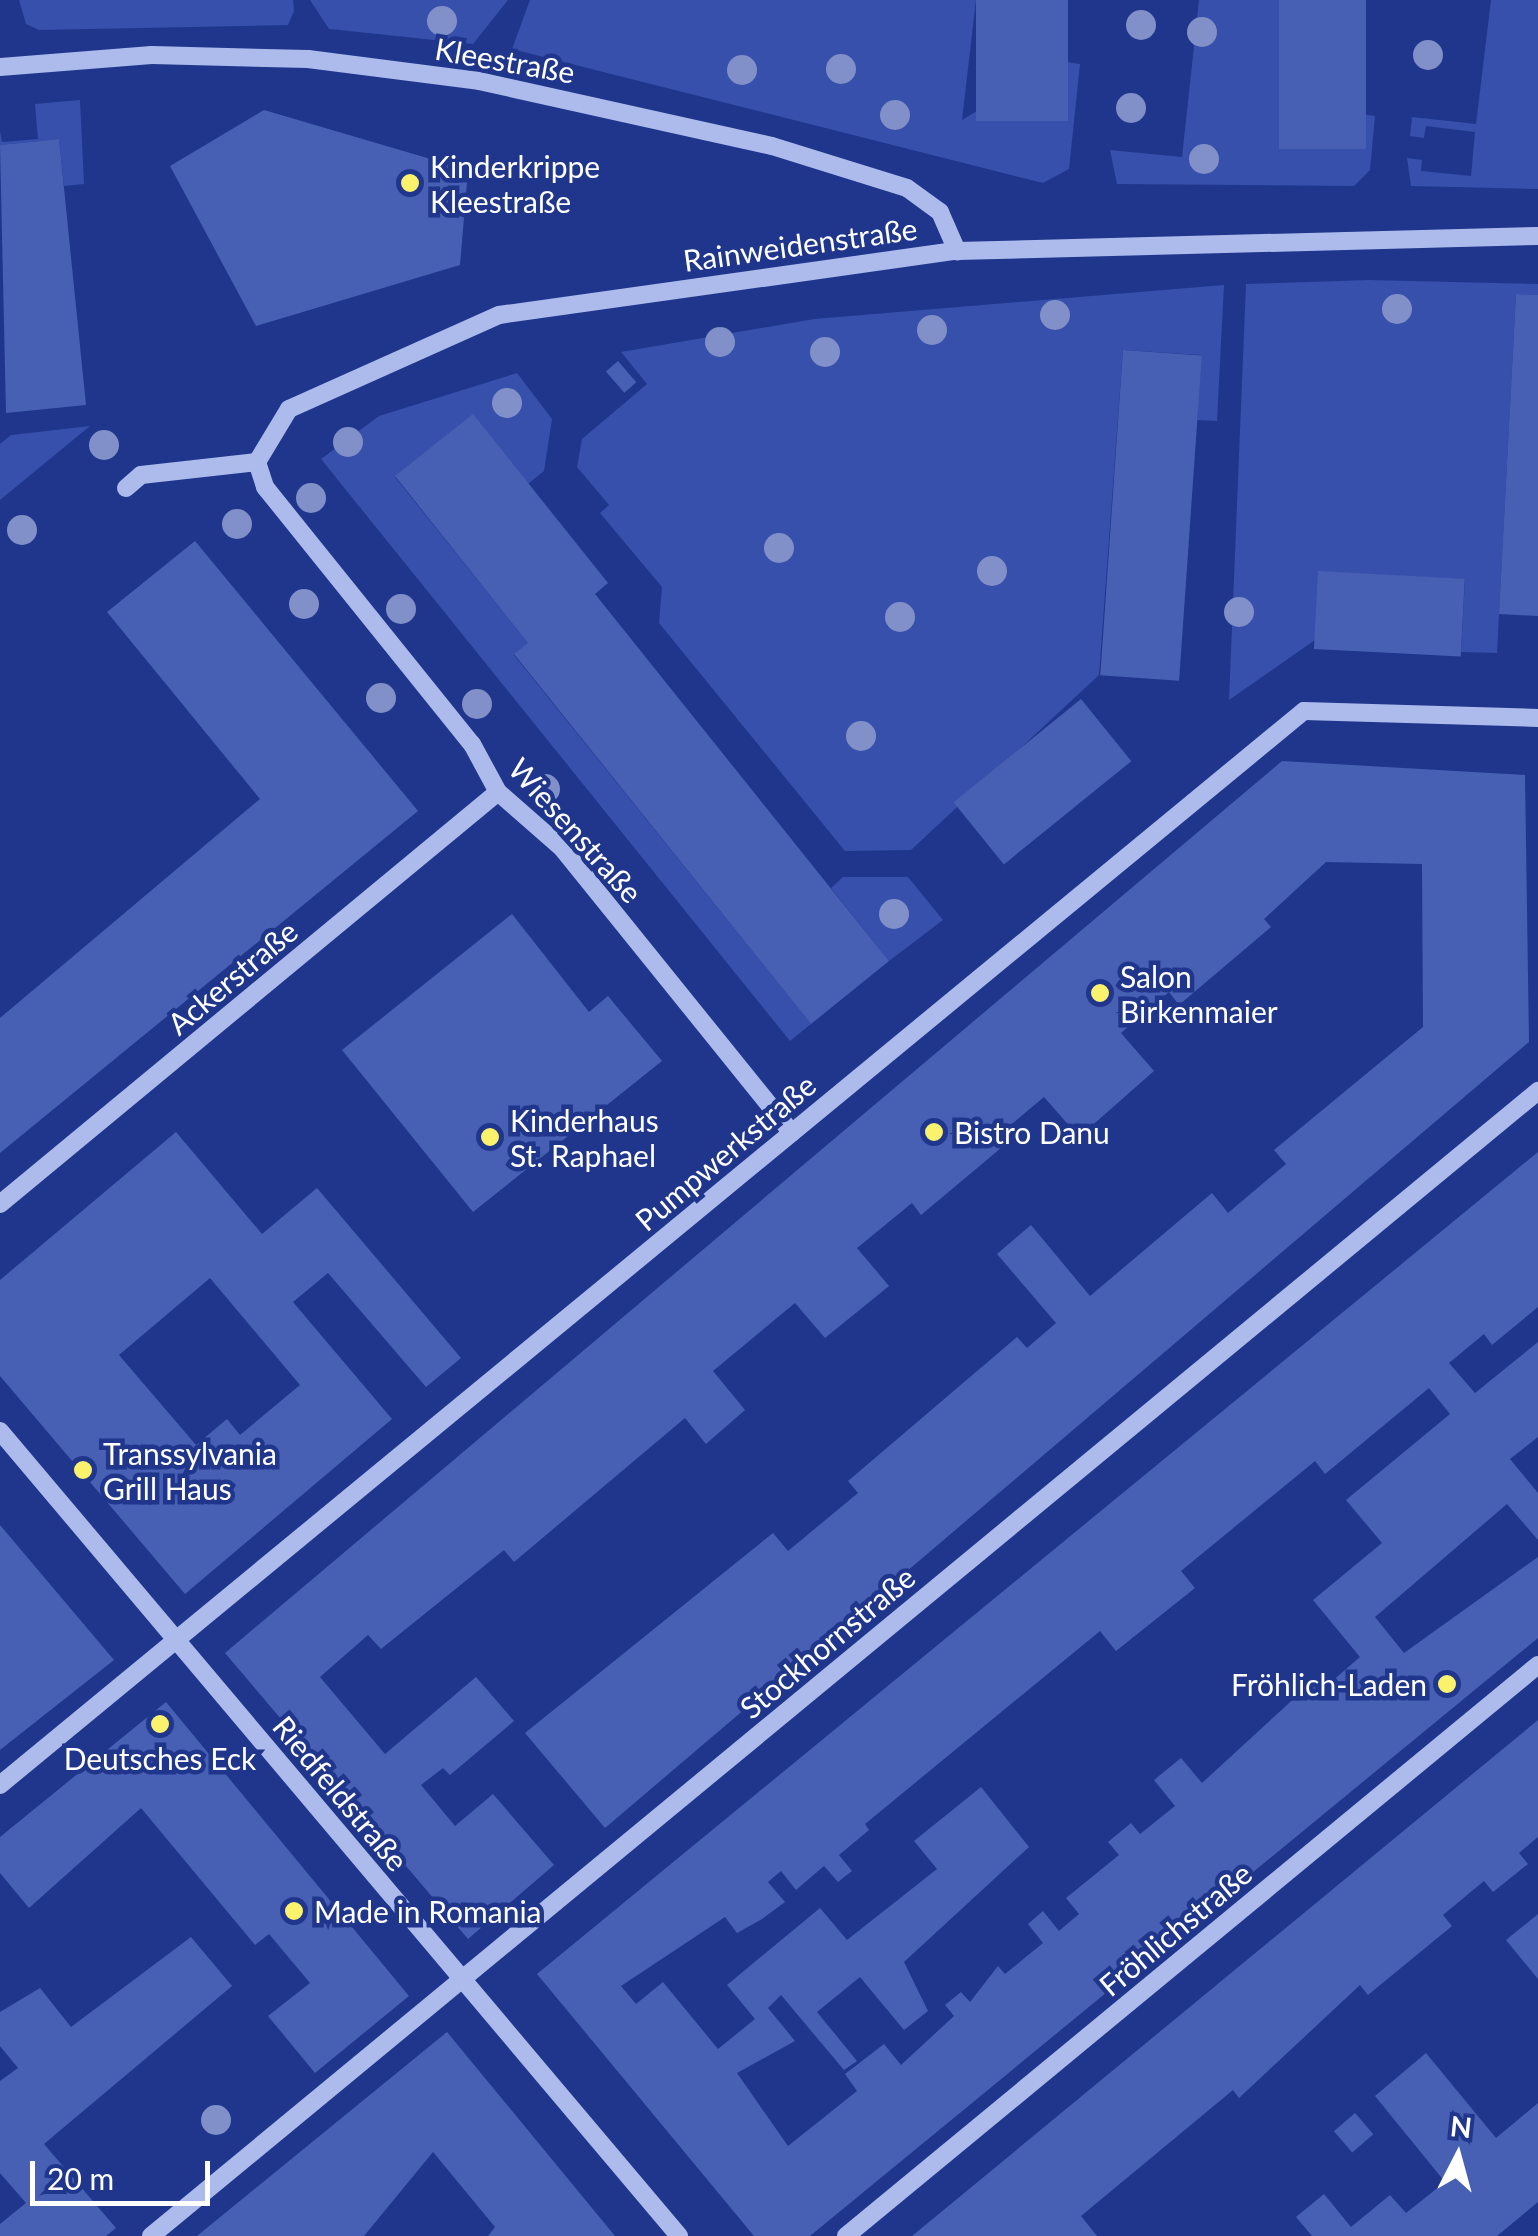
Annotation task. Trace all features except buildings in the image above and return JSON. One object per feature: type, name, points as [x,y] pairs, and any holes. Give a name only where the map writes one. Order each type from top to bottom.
[{"type":"street","name":"Kleestraße","points":[[0,67],[152,55],[308,58],[479,80],[754,142],[907,188],[940,212],[958,251]]},
{"type":"street","name":"Rainweidenstraße","points":[[257,462],[289,409],[499,315],[958,251],[1538,236]]},
{"type":"street","points":[[126,488],[141,475],[257,462]]},
{"type":"street","name":"Wiesenstraße","points":[[257,462],[265,487],[472,744],[498,792],[562,848],[792,1133]]},
{"type":"street","name":"Pumpwerkstraße","points":[[0,1784],[1304,711],[1538,718]]},
{"type":"street","name":"Ackerstraße","points":[[0,1204],[498,792]]},
{"type":"street","name":"Stockhornstraße","points":[[152,2236],[1538,1091]]},
{"type":"street","name":"Riedfeldstraße","points":[[0,1431],[679,2236]]},
{"type":"street","name":"Fröhlichstraße","points":[[846,2236],[1538,1665]]},
{"type":"shaded area","points":[[19,0],[293,0],[294,11],[288,25],[39,30],[26,24]]},
{"type":"shaded area","points":[[310,0],[508,0],[473,44],[329,29]]},
{"type":"shaded area","points":[[530,0],[976,0],[962,120],[1060,61],[1080,64],[1069,169],[1043,183],[512,49]]},
{"type":"shaded area","points":[[1199,0],[1279,0],[1354,113],[1375,116],[1370,170],[1354,186],[1117,184],[1110,150],[1182,157]]},
{"type":"shaded area","points":[[1491,0],[1538,0],[1538,189],[1411,186],[1407,158],[1422,160],[1421,171],[1471,176],[1475,132],[1426,126],[1424,138],[1410,136],[1412,117],[1476,124]]},
{"type":"shaded area","points":[[80,100],[84,184],[64,186],[59,139],[0,145],[0,131],[2,142],[38,139],[35,104]]},
{"type":"shaded area","points":[[1369,280],[1538,284],[1538,295],[1516,294],[1497,653],[1461,652],[1465,579],[1319,572],[1315,640],[1229,700],[1246,284]]},
{"type":"shaded area","points":[[1224,285],[1217,421],[1197,420],[1201,355],[1123,350],[1099,675],[911,850],[845,851],[659,623],[662,587],[600,513],[609,505],[577,467],[582,439],[647,384],[621,352],[814,319]]},
{"type":"shaded area","points":[[517,373],[552,419],[544,471],[528,484],[395,477],[528,643],[514,655],[811,1024],[790,1041],[321,459],[379,416]]},
{"type":"shaded area","points":[[90,426],[0,500],[0,444],[11,435]]},
{"type":"shaded area","points":[[843,877],[908,877],[943,920],[889,961],[831,888]]},
{"type":"place","name":"Kinderkrippe Kleestraße","points":[[410,183]]},
{"type":"place","name":"Salon Birkenmaier","points":[[1100,993]]},
{"type":"place","name":"Bistro Danu","points":[[934,1132]]},
{"type":"place","name":"Kinderhaus St. Raphael","points":[[490,1137]]},
{"type":"place","name":"Transsylvania Grill Haus","points":[[83,1470]]},
{"type":"place","name":"Fröhlich-Laden","points":[[1447,1684]]},
{"type":"place","name":"Deutsches Eck","points":[[160,1724]]},
{"type":"place","name":"Made in Romania","points":[[294,1911]]}]
